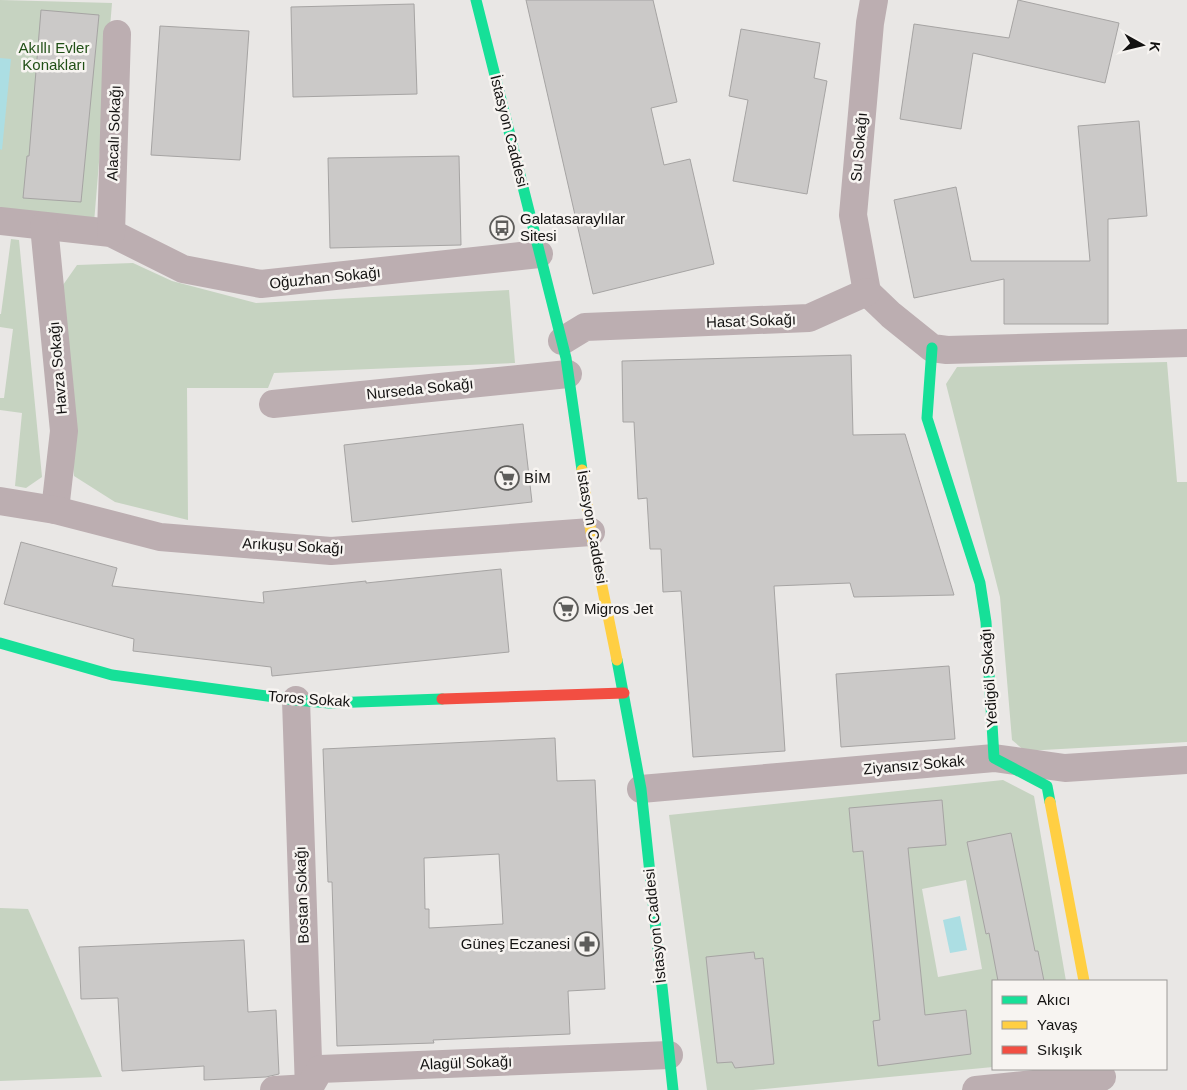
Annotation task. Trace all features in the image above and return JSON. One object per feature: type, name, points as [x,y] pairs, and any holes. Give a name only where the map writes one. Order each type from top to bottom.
[{"type":"street","name":"İstasyon Caddesi","points":[[476,0],[562,341],[568,374],[591,532],[624,693],[640,789],[673,1090]]},
{"type":"street","name":"Su Sokağı","points":[[867,292],[853,215],[870,23],[874,0]]},
{"type":"street","name":"Alacalı Sokağı","points":[[111,233],[118,34]]},
{"type":"street","name":"Oğuzhan Sokağı","points":[[0,222],[111,233],[183,269],[261,284],[539,254]]},
{"type":"street","name":"Havza Sokağı","points":[[44,226],[64,431],[55,510]]},
{"type":"street","name":"Hasat Sokağı","points":[[562,341],[584,327],[808,318],[867,292]]},
{"type":"street","points":[[867,292],[891,315],[932,348],[946,350],[1187,343]]},
{"type":"street","name":"Yedigöl Sokağı","points":[[932,348],[927,418],[980,583],[986,622],[994,758]]},
{"type":"street","name":"Nurseda Sokağı","points":[[273,404],[568,374]]},
{"type":"street","name":"Arıkuşu Sokağı","points":[[0,501],[55,510],[160,537],[331,551],[591,532]]},
{"type":"street","name":"Toros Sokak","points":[[0,643],[112,675],[329,703],[624,693]]},
{"type":"street","name":"Bostan Sokağı","points":[[296,700],[309,1089]]},
{"type":"street","points":[[994,758],[1047,786],[1084,980]]},
{"type":"street","name":"Ziyansız Sokak","points":[[640,789],[994,758],[1065,768],[1187,760]]},
{"type":"street","name":"Alagül Sokağı","points":[[309,1089],[320,1069],[669,1055]]},
{"type":"street","points":[[976,1090],[1102,1079]]},
{"type":"street","points":[[274,1090],[309,1089]]},
{"type":"green space","name":"Akıllı Evler Konakları","points":[[0,0],[112,3],[94,223],[0,213]]},
{"type":"green space","points":[[11,239],[19,240],[42,477],[26,488],[15,486],[22,413],[0,410],[0,398],[4,398],[13,329],[0,327],[0,314]]},
{"type":"green space","points":[[133,263],[172,281],[256,303],[509,290],[515,363],[274,373],[268,388],[187,388],[188,520],[115,502],[74,476],[56,295],[77,265]]},
{"type":"green space","points":[[1167,362],[1177,482],[1187,482],[1187,742],[1025,751],[1012,740],[1000,597],[946,384],[957,367]]},
{"type":"green space","points":[[1003,780],[1034,796],[1066,980],[992,980],[992,1067],[753,1090],[707,1090],[669,815]],"holes":[[[966,880],[982,969],[938,977],[922,889]]]},
{"type":"green space","points":[[0,908],[28,909],[102,1077],[0,1081]]},
{"type":"water","points":[[0,58],[11,59],[2,150],[0,149]]},
{"type":"water","points":[[960,916],[967,950],[950,953],[943,920]]},
{"type":"building","points":[[526,0],[653,0],[677,102],[651,108],[664,165],[690,159],[714,264],[593,294]]},
{"type":"building","points":[[1018,0],[1119,23],[1105,83],[973,53],[961,129],[900,119],[914,24],[1009,38]]},
{"type":"building","points":[[414,4],[417,94],[293,97],[291,7]]},
{"type":"building","points":[[41,10],[99,15],[81,202],[23,198],[27,156],[29,156]]},
{"type":"building","points":[[160,26],[249,31],[240,160],[151,155]]},
{"type":"building","points":[[741,29],[820,43],[814,78],[827,81],[807,194],[733,181],[748,100],[729,96]]},
{"type":"building","points":[[1139,121],[1147,216],[1108,219],[1108,324],[1004,324],[1004,279],[914,298],[894,200],[956,187],[971,261],[1090,261],[1078,126]]},
{"type":"building","points":[[459,156],[461,245],[330,248],[328,158]]},
{"type":"building","points":[[851,355],[853,435],[905,434],[954,595],[854,597],[850,583],[774,586],[785,751],[693,757],[681,591],[663,592],[661,549],[650,549],[647,498],[638,499],[634,422],[623,422],[622,361]]},
{"type":"building","points":[[523,424],[532,502],[352,522],[344,445]]},
{"type":"building","points":[[21,542],[117,568],[112,586],[264,603],[263,592],[501,569],[509,652],[272,676],[271,667],[133,651],[134,639],[4,604]]},
{"type":"building","points":[[949,666],[955,739],[841,747],[836,674]]},
{"type":"building","points":[[555,738],[557,781],[595,780],[605,989],[568,991],[570,1034],[433,1040],[434,1043],[337,1046],[332,882],[328,882],[323,749]],"holes":[[[499,854],[503,924],[429,928],[429,909],[425,909],[424,858]]]},
{"type":"building","points":[[942,800],[946,845],[908,848],[925,1015],[966,1010],[971,1054],[878,1066],[873,1021],[880,1020],[863,851],[853,852],[849,808]]},
{"type":"building","points":[[1011,833],[1035,951],[1038,951],[1044,980],[998,980],[989,933],[986,934],[967,842]]},
{"type":"building","points":[[244,940],[248,1012],[276,1010],[279,1074],[266,1077],[204,1080],[204,1066],[122,1071],[118,998],[81,999],[79,947]]},
{"type":"building","points":[[754,952],[755,959],[763,958],[774,1064],[735,1068],[732,1062],[717,1063],[706,957]]},
{"type":"traffic: fast","points":[[476,0],[566,358],[582,470]]},
{"type":"traffic: fast","points":[[932,348],[927,418],[980,583],[986,622],[994,758],[1047,786],[1050,802]]},
{"type":"traffic: fast","points":[[0,643],[112,675],[296,700],[329,703],[442,699]]},
{"type":"traffic: fast","points":[[617,660],[641,789],[673,1090]]},
{"type":"traffic: slow","points":[[582,470],[591,532],[617,660]]},
{"type":"traffic: slow","points":[[1050,802],[1084,980]]},
{"type":"traffic: jam","points":[[442,699],[624,693]]},
{"type":"place","name":"Galatasaraylılar Sitesi","points":[[502,228]]},
{"type":"place","name":"BİM","points":[[507,478]]},
{"type":"place","name":"Migros Jet","points":[[566,609]]},
{"type":"place","name":"Güneş Eczanesi","points":[[587,944]]}]
